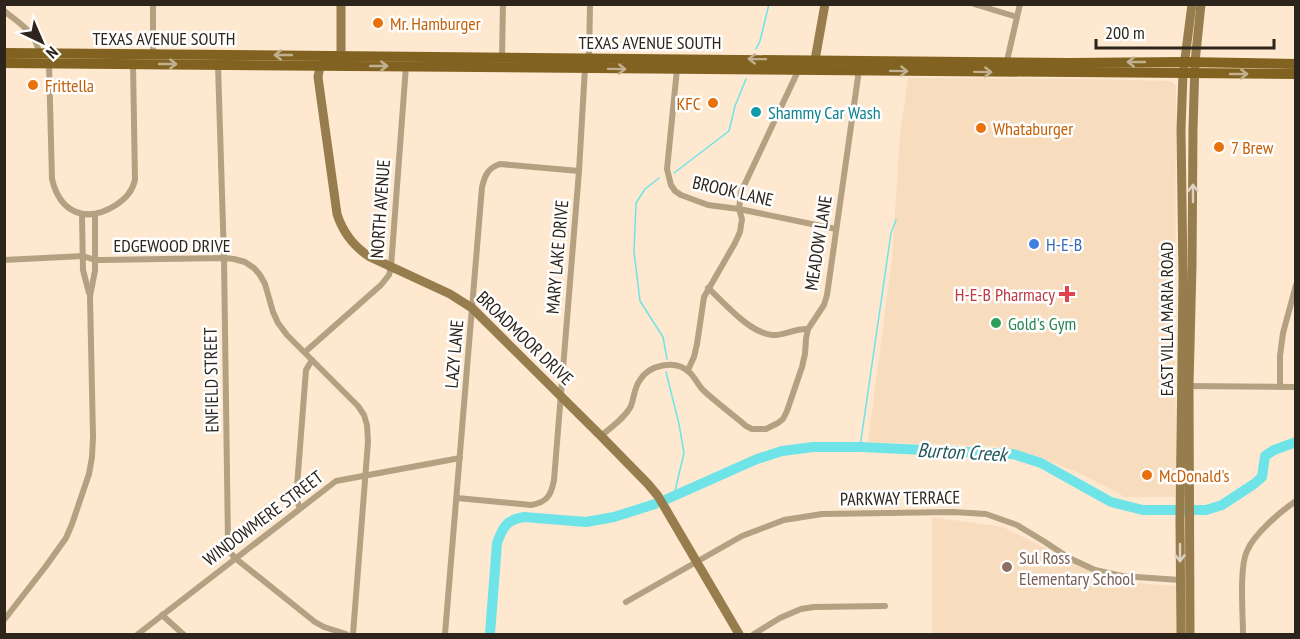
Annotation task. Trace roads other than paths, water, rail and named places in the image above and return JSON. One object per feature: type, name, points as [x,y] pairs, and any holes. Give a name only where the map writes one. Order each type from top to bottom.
[{"type":"main road","name":"TEXAS AVENUE SOUTH","points":[[4,53],[502,57],[677,69],[1189,68],[1296,64]]},
{"type":"main road","points":[[49,64],[53,58],[104,59],[112,54]]},
{"type":"main road","name":"TEXAS AVENUE SOUTH","points":[[4,63],[516,67],[587,63],[815,60],[1006,67]]},
{"type":"main road","name":"TEXAS AVENUE SOUTH","points":[[1189,68],[1296,74]]},
{"type":"street","points":[[153,4],[153,54]]},
{"type":"street","points":[[320,66],[341,56],[341,4]]},
{"type":"street","points":[[502,4],[502,57]]},
{"type":"street","name":"MARY LAKE DRIVE","points":[[457,498],[531,505],[540,503],[552,491],[579,171],[590,4]]},
{"type":"street","points":[[601,436],[628,410],[639,380],[651,368],[671,365],[688,370],[697,344],[704,297],[740,232],[741,192],[798,69],[815,60],[825,4]]},
{"type":"street","points":[[974,4],[1017,17]]},
{"type":"street","points":[[1006,67],[1020,4]]},
{"type":"street","name":"EAST VILLA MARIA ROAD","points":[[1189,68],[1192,4]]},
{"type":"street","name":"EAST VILLA MARIA ROAD","points":[[1190,634],[1185,522],[1181,129],[1201,4]]},
{"type":"street","points":[[4,11],[31,33],[38,45],[39,53]]},
{"type":"street","points":[[49,64],[52,178],[56,192],[64,205],[70,210],[89,214],[107,210],[124,200],[133,187],[135,180],[133,64]]},
{"type":"street","name":"ENFIELD STREET","points":[[218,65],[224,258],[228,544],[235,558]]},
{"type":"street","name":"BROADMOOR DRIVE","points":[[320,66],[318,77],[322,110],[339,221],[347,237],[359,249],[391,267],[450,294],[472,308],[601,436],[654,490],[739,634]]},
{"type":"street","name":"NORTH AVENUE","points":[[305,352],[381,285],[389,275],[406,66]]},
{"type":"street","name":"BROOK LANE","points":[[677,69],[667,169],[671,185],[681,195],[708,205],[837,229]]},
{"type":"street","name":"MEADOW LANE","points":[[688,370],[704,391],[746,426],[758,430],[771,428],[783,419],[802,367],[808,328],[824,305],[859,70]]},
{"type":"street","name":"LAZY LANE","points":[[446,634],[482,187],[486,173],[500,164],[579,171]]},
{"type":"street","points":[[95,228],[107,210]]},
{"type":"street","points":[[4,621],[66,538],[89,474],[93,437],[90,296],[95,271],[95,228],[89,214]]},
{"type":"street","points":[[89,214],[83,256],[84,278],[90,296]]},
{"type":"street","name":"EDGEWOOD DRIVE","points":[[4,260],[83,256],[95,260],[224,258],[245,262],[254,268],[265,284],[278,323],[287,335],[352,398],[364,415],[368,433],[366,475],[353,634]]},
{"type":"street","points":[[1280,387],[1283,333],[1296,285]]},
{"type":"street","points":[[708,288],[737,317],[763,333],[774,335],[808,328]]},
{"type":"street","points":[[300,508],[296,499],[306,370],[312,360]]},
{"type":"street","points":[[1185,386],[1296,387]]},
{"type":"street","name":"WINDOWMERE STREET","points":[[138,634],[336,481],[460,458]]},
{"type":"street","points":[[1243,634],[1243,563],[1247,550],[1267,526],[1296,501]]},
{"type":"street","name":"PARKWAY TERRACE","points":[[626,602],[742,536],[784,520],[822,514],[966,512],[986,514],[1017,525],[1069,558],[1095,570],[1122,576],[1180,580]]},
{"type":"street","name":"EAST VILLA MARIA ROAD","points":[[1181,634],[1180,580],[1185,522]]},
{"type":"street","points":[[235,558],[315,622],[346,634]]},
{"type":"street","points":[[754,634],[780,618],[801,609],[885,606]]},
{"type":"street","points":[[162,615],[183,634]]},
{"type":"waterway","points":[[756,49],[769,4]]},
{"type":"waterway","points":[[674,173],[729,131],[735,106],[746,79]]},
{"type":"waterway","points":[[659,178],[645,189],[636,203],[634,252],[640,301],[663,337],[667,359]]},
{"type":"waterway","points":[[860,447],[891,233],[896,220]]},
{"type":"waterway","points":[[666,372],[684,453],[674,495]]},
{"type":"waterway","name":"Burton Creek","points":[[667,499],[757,459],[782,451],[813,447],[860,447],[1013,454],[1041,463],[1111,502],[1143,510],[1206,510],[1222,505],[1254,484],[1262,477],[1265,456],[1296,442]]},
{"type":"waterway","name":"Burton Creek","points":[[490,634],[497,543],[509,522],[524,517],[586,522],[614,517],[655,504]]},
{"type":"place","name":"Mr. Hamburger","points":[[378,23]]},
{"type":"place","name":"Frittella","points":[[33,85]]},
{"type":"place","name":"KFC","points":[[713,103]]},
{"type":"place","name":"Shammy Car Wash","points":[[756,112]]},
{"type":"place","name":"Whataburger","points":[[981,128]]},
{"type":"place","name":"7 Brew","points":[[1219,147]]},
{"type":"place","name":"H-E-B","points":[[1034,244]]},
{"type":"place","name":"H-E-B Pharmacy","points":[[1067,294]]},
{"type":"place","name":"Gold's Gym","points":[[996,323]]},
{"type":"place","name":"McDonald's","points":[[1147,475]]},
{"type":"place","name":"Sul Ross Elementary School","points":[[1007,567]]}]
